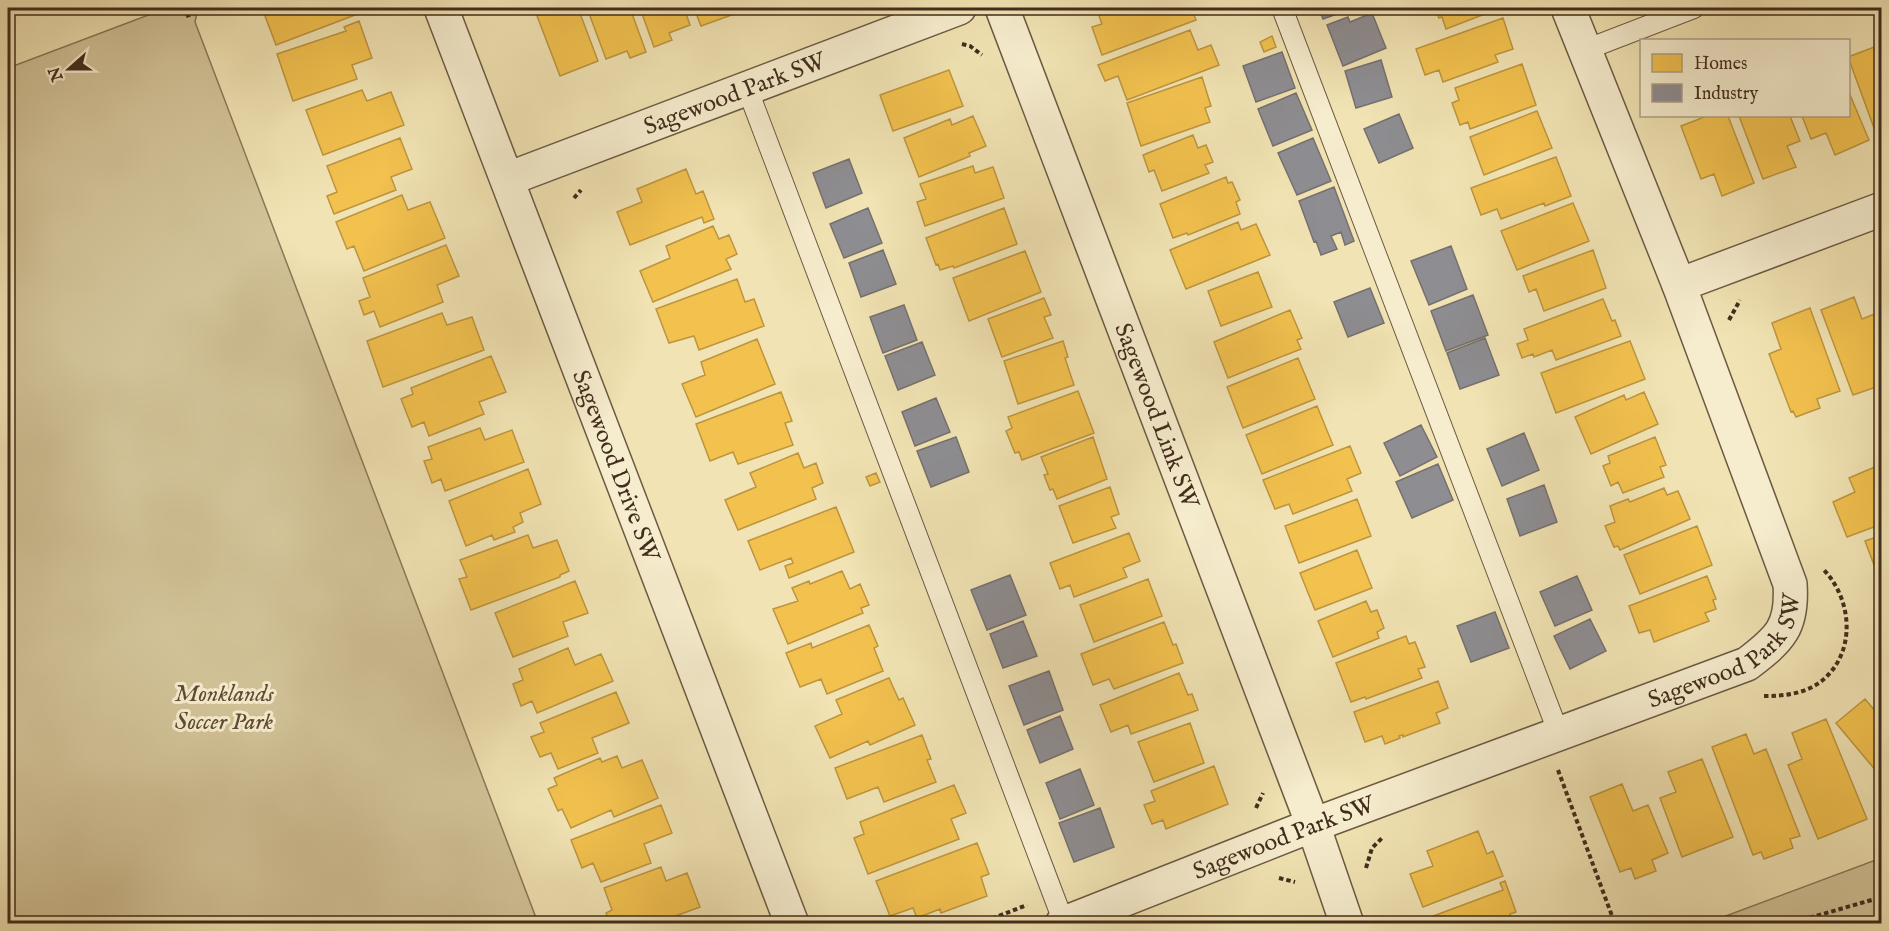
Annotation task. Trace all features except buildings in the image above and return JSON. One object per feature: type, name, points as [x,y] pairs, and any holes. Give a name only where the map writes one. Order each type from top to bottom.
[{"type":"street","name":"Sagewood Drive SW","points":[[441,8],[792,924]]},
{"type":"street","name":"Sagewood Park SW","points":[[508,179],[959,8]]},
{"type":"street","name":"Sagewood Link SW","points":[[1002,8],[1313,825],[1347,924]]},
{"type":"street","name":"Sagewood Park SW","points":[[1063,923],[1313,825],[1564,749],[1747,664],[1766,649],[1782,631],[1792,607],[1791,584],[1679,285],[1568,8]]},
{"type":"street","points":[[1679,285],[1881,209]]},
{"type":"lane","points":[[1282,8],[1564,749]]},
{"type":"lane","points":[[1585,50],[1694,8]]},
{"type":"lane","points":[[747,88],[1063,923]]},
{"type":"path","points":[[186,16],[209,8]]},
{"type":"path","points":[[957,43],[970,46],[985,57]]},
{"type":"path","points":[[574,198],[586,184]]},
{"type":"path","points":[[1727,329],[1734,310],[1747,294]]},
{"type":"path","points":[[1760,697],[1787,695],[1812,686],[1828,674],[1842,654],[1847,630],[1844,608],[1836,586],[1819,566]]},
{"type":"path","points":[[1564,749],[1557,768],[1615,924]]},
{"type":"path","points":[[1265,788],[1254,812],[1281,878]]},
{"type":"path","points":[[1366,876],[1372,848],[1386,834]]},
{"type":"path","points":[[1274,877],[1291,880],[1302,886]]},
{"type":"path","points":[[1788,924],[1881,897]]},
{"type":"green space","name":"Monklands Soccer Park","points":[[167,8],[198,8],[195,22],[538,923],[8,923],[8,68]]},
{"type":"green space","points":[[1881,858],[1881,923],[1707,923]]}]
